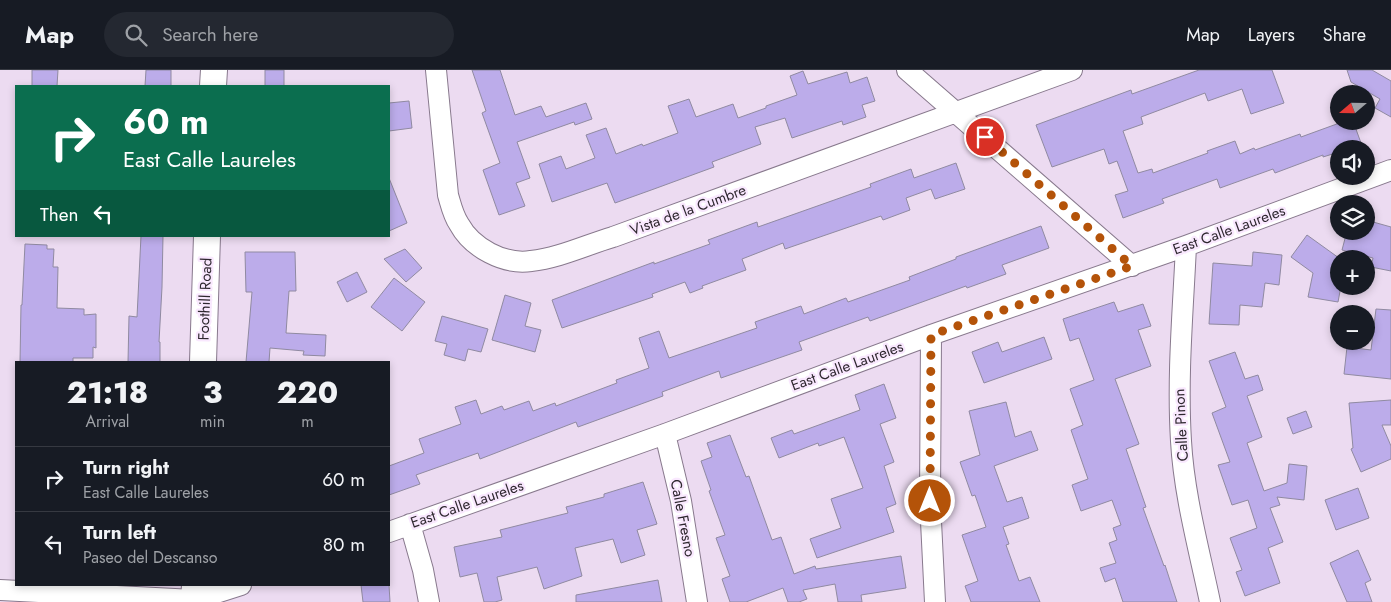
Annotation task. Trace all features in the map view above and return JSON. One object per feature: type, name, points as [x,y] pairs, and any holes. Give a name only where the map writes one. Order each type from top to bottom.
[{"type":"main road","points":[[213,85],[214,70]]},
{"type":"main road","name":"Foothill Road","points":[[203,361],[208,237]]},
{"type":"street","name":"Vista de la Cumbre","points":[[436,70],[448,195],[452,211],[459,226],[476,244],[497,256],[513,261],[529,262],[545,259],[604,240],[1072,70]]},
{"type":"street","points":[[907,70],[1132,266]]},
{"type":"street","name":"East Calle Laureles","points":[[390,532],[665,434],[931,335],[1132,266],[1391,170]]},
{"type":"street","name":"Calle Pinon","points":[[1186,246],[1179,388],[1181,442],[1185,485],[1210,602]]},
{"type":"street","points":[[931,335],[930,501],[935,602]]},
{"type":"street","name":"Calle Fresno","points":[[665,434],[681,501],[697,602]]},
{"type":"street","points":[[410,524],[423,570],[429,602]]},
{"type":"street","points":[[0,590],[194,596],[237,586]]},
{"type":"building","points":[[32,70],[58,70],[57,85],[32,85]]},
{"type":"building","points":[[146,70],[171,70],[171,85],[145,85]]},
{"type":"building","points":[[265,70],[284,70],[284,85],[265,85]]},
{"type":"building","points":[[472,70],[500,70],[515,115],[541,106],[546,117],[586,103],[592,119],[575,125],[574,122],[517,142],[530,178],[516,183],[525,206],[499,215],[483,170],[500,163],[482,113],[486,111]]},
{"type":"building","points":[[1199,70],[1272,70],[1284,103],[1251,114],[1242,89],[1208,101],[1205,93],[1141,117],[1143,124],[1123,131],[1138,173],[1152,169],[1153,173],[1235,141],[1240,154],[1254,148],[1255,150],[1300,134],[1301,137],[1330,126],[1330,130],[1356,130],[1360,140],[1330,140],[1330,155],[1323,157],[1323,155],[1275,173],[1273,169],[1220,188],[1217,179],[1162,199],[1164,203],[1123,218],[1115,195],[1128,191],[1117,161],[1109,164],[1104,149],[1052,167],[1036,125],[1131,90],[1132,94]]},
{"type":"building","points":[[1347,70],[1372,70],[1391,81],[1391,117],[1375,108],[1380,99],[1375,96],[1375,85],[1356,85],[1351,82]]},
{"type":"building","points":[[803,71],[808,84],[847,72],[850,83],[867,77],[875,101],[862,105],[866,117],[843,125],[842,121],[792,138],[785,118],[755,127],[761,144],[712,162],[714,167],[654,189],[615,203],[607,183],[552,202],[539,164],[561,156],[566,169],[595,158],[586,135],[606,128],[616,154],[678,133],[668,106],[689,99],[696,117],[733,104],[738,118],[797,95],[790,76]]},
{"type":"building","points":[[409,101],[412,128],[390,131],[390,103]]},
{"type":"building","points":[[956,163],[965,189],[935,199],[931,189],[906,198],[910,210],[883,220],[881,216],[785,249],[783,243],[742,259],[746,270],[702,286],[703,288],[690,293],[685,282],[652,294],[653,297],[562,328],[552,300],[654,262],[654,264],[710,244],[708,240],[757,222],[758,227],[871,187],[870,184],[911,169],[914,178]]},
{"type":"building","points":[[390,180],[407,223],[390,231]]},
{"type":"building","points":[[1375,223],[1391,227],[1391,271],[1375,268],[1375,250],[1342,250],[1345,240],[1375,240]]},
{"type":"building","points":[[1041,226],[1049,248],[1002,265],[1006,274],[967,288],[966,286],[870,321],[868,317],[799,342],[802,350],[721,378],[719,371],[662,392],[663,396],[578,427],[576,422],[480,459],[478,453],[416,475],[420,484],[390,495],[390,466],[424,453],[419,439],[461,424],[455,407],[476,400],[481,414],[502,406],[504,410],[529,401],[533,411],[555,403],[556,406],[617,383],[616,380],[649,368],[639,338],[659,331],[669,358],[757,328],[755,322],[801,306],[804,314],[846,298],[848,302],[910,280],[909,277],[956,259],[956,257]]},
{"type":"building","points":[[1307,235],[1330,252],[1330,295],[1339,295],[1338,302],[1308,297],[1313,273],[1291,257]]},
{"type":"building","points":[[141,237],[163,237],[160,361],[128,361],[129,316],[137,317]]},
{"type":"building","points":[[25,244],[47,245],[47,249],[54,249],[53,267],[58,267],[57,308],[84,309],[84,315],[96,314],[96,348],[93,347],[93,358],[73,358],[73,361],[20,361]]},
{"type":"building","points":[[405,249],[422,268],[406,282],[384,259]]},
{"type":"building","points":[[245,252],[295,252],[296,291],[289,291],[286,333],[326,335],[325,356],[303,355],[304,351],[270,348],[269,361],[246,361],[252,292],[246,292]]},
{"type":"building","points":[[1253,252],[1282,255],[1279,285],[1265,283],[1262,307],[1240,305],[1239,325],[1209,324],[1213,263],[1252,266]]},
{"type":"building","points":[[357,272],[367,292],[347,302],[337,282]]},
{"type":"building","points":[[394,278],[425,302],[402,331],[371,307]]},
{"type":"building","points":[[505,295],[531,303],[525,326],[541,330],[535,352],[492,340]]},
{"type":"building","points":[[1114,302],[1118,312],[1143,304],[1151,326],[1138,330],[1151,366],[1115,379],[1139,444],[1126,449],[1146,507],[1143,508],[1177,602],[1123,602],[1115,578],[1105,582],[1100,568],[1116,563],[1109,543],[1117,540],[1113,528],[1121,525],[1112,500],[1081,511],[1072,485],[1088,479],[1071,430],[1083,425],[1070,389],[1094,380],[1079,338],[1070,341],[1063,319]]},
{"type":"building","points":[[1376,309],[1391,310],[1391,379],[1344,374],[1347,350],[1375,350]]},
{"type":"building","points":[[442,316],[488,329],[481,352],[468,349],[465,361],[444,355],[447,344],[435,341]]},
{"type":"building","points":[[1044,337],[1052,359],[984,383],[972,352],[998,342],[1002,352]]},
{"type":"building","points":[[1235,352],[1245,379],[1258,375],[1263,390],[1247,396],[1262,437],[1247,443],[1264,491],[1287,483],[1289,464],[1307,466],[1304,500],[1277,497],[1280,505],[1270,508],[1283,542],[1268,548],[1280,583],[1245,596],[1236,572],[1242,570],[1230,538],[1257,528],[1248,500],[1232,505],[1218,465],[1230,462],[1212,413],[1226,407],[1209,361]]},
{"type":"building","points":[[884,384],[896,418],[880,424],[894,462],[884,466],[896,504],[886,508],[894,532],[817,558],[810,539],[841,528],[831,499],[863,488],[844,437],[819,446],[818,443],[779,458],[771,438],[792,430],[794,434],[860,410],[855,395]]},
{"type":"building","points":[[1391,400],[1391,425],[1382,425],[1391,446],[1391,459],[1361,472],[1351,449],[1353,448],[1349,403]]},
{"type":"building","points":[[1006,402],[1015,437],[1031,431],[1038,450],[994,466],[1007,502],[1022,497],[1029,518],[1003,527],[1009,544],[1006,545],[1019,581],[1030,577],[1040,602],[971,602],[965,586],[978,581],[962,535],[986,527],[975,495],[972,496],[960,462],[980,455],[969,411]]},
{"type":"building","points":[[1306,411],[1312,427],[1293,434],[1287,418]]},
{"type":"building","points":[[730,435],[746,477],[749,476],[772,540],[781,537],[794,574],[815,566],[816,569],[901,556],[906,588],[861,595],[862,602],[838,602],[835,584],[803,590],[807,599],[799,602],[788,602],[783,588],[746,602],[730,602],[722,579],[730,576],[716,538],[725,535],[709,491],[711,490],[701,461],[712,457],[707,443]]},
{"type":"building","points":[[643,482],[657,524],[637,530],[645,555],[621,563],[613,539],[575,548],[582,576],[544,589],[537,567],[497,577],[502,600],[495,602],[484,602],[477,573],[460,577],[454,547],[502,537],[500,530],[568,513],[566,507],[604,497],[604,494]]},
{"type":"building","points":[[1358,488],[1369,518],[1336,530],[1325,500]]},
{"type":"building","points":[[1358,550],[1371,580],[1365,583],[1372,602],[1347,602],[1330,563]]},
{"type":"building","points":[[658,580],[662,602],[576,602],[576,595]]},
{"type":"building","points":[[361,586],[389,586],[390,602],[363,602]]},
{"type":"route","points":[[930,501],[931,335],[1132,266],[985,137]]}]
